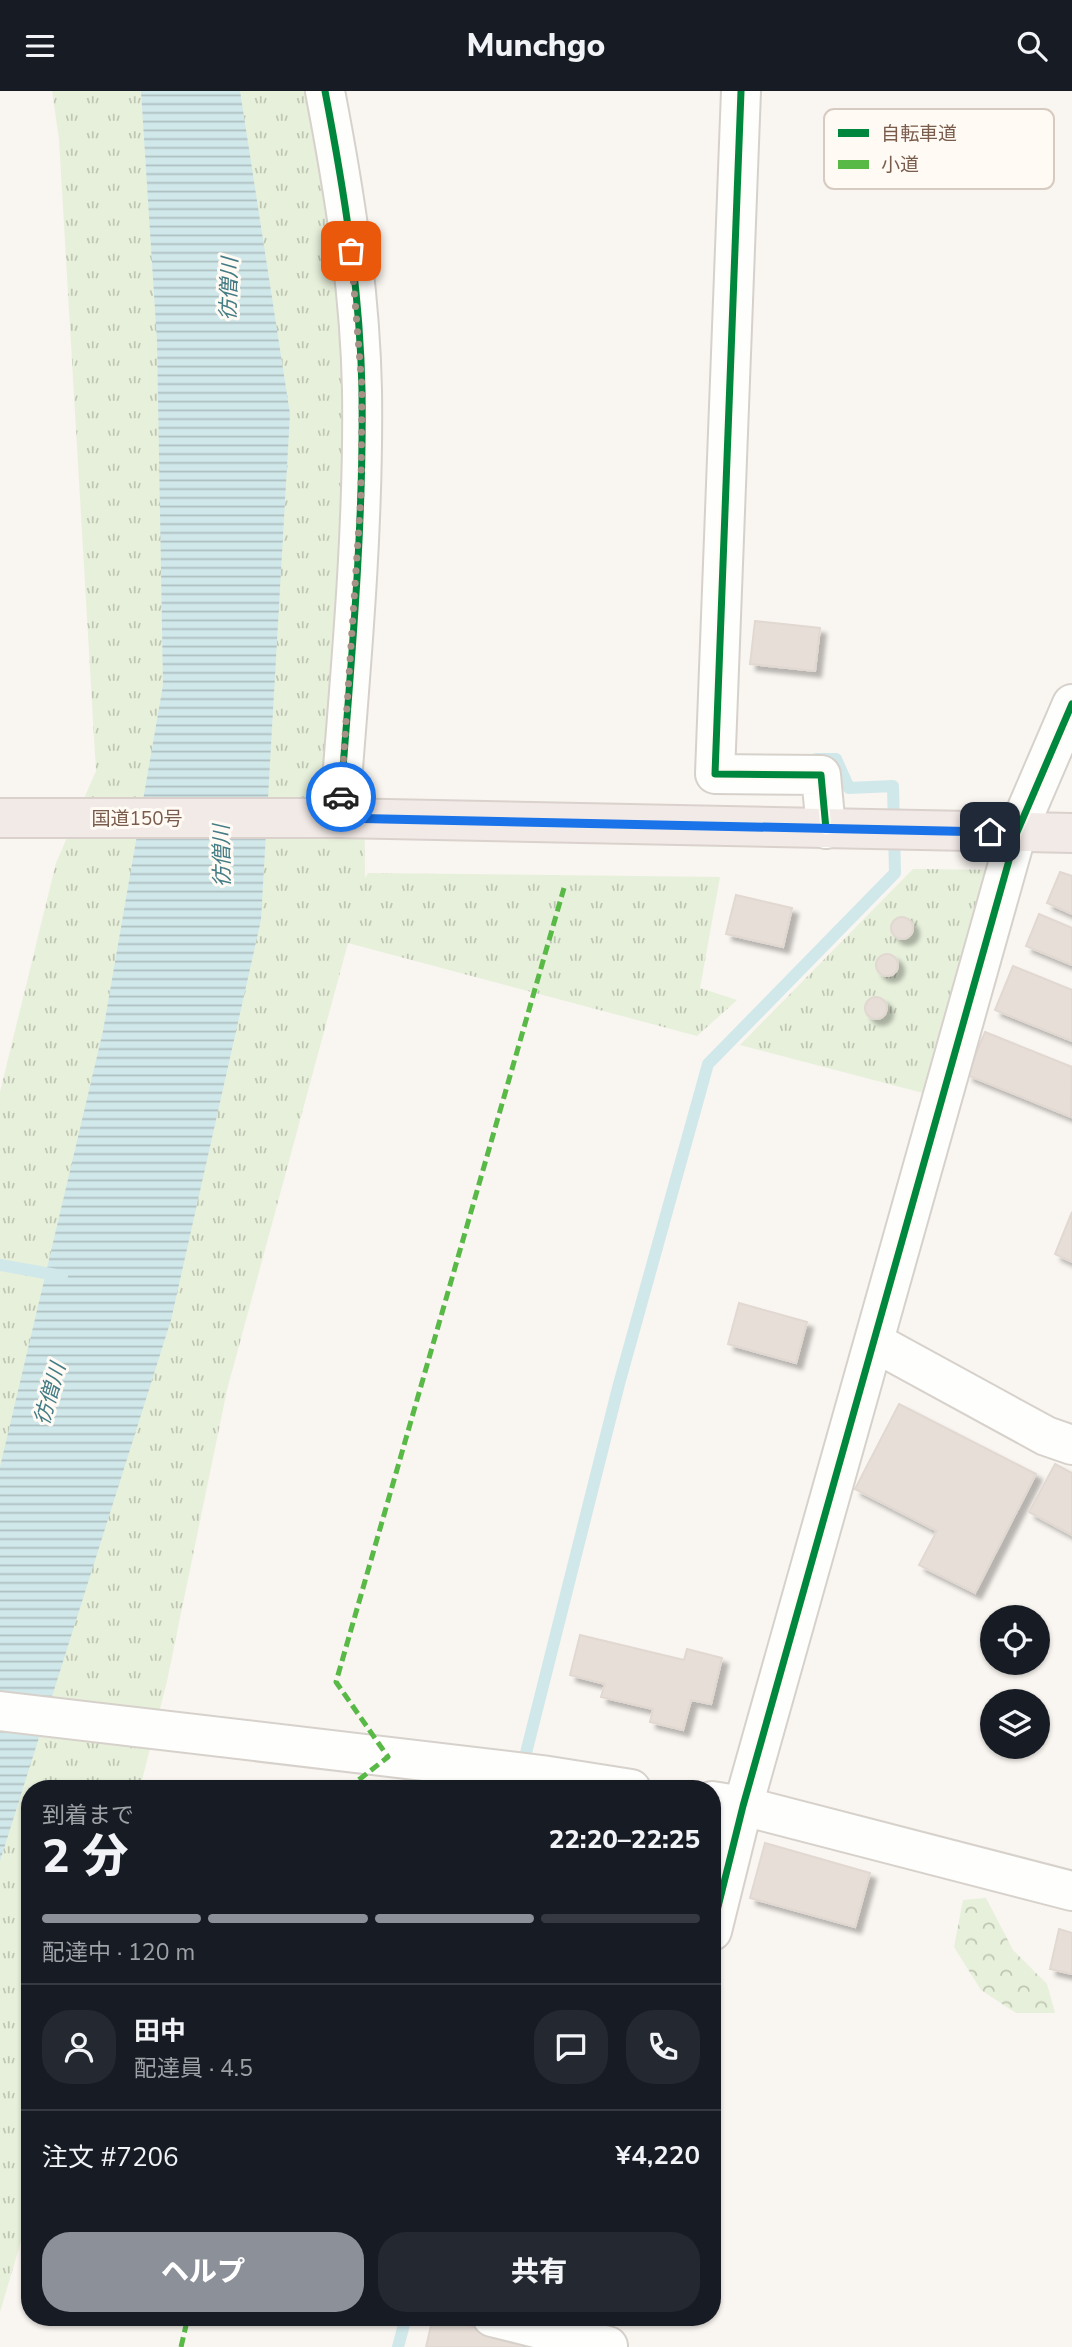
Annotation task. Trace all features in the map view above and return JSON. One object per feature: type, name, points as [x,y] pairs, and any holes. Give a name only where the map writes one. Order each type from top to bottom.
[{"type":"highway","name":"国道150号","points":[[0,818],[339,818],[1072,833]]},
{"type":"street","points":[[325,91],[355,276],[362,387],[361,495],[339,818]]},
{"type":"street","points":[[741,91],[715,774],[821,775],[827,829]]},
{"type":"street","points":[[721,1860],[728,1804],[874,1342],[1017,832],[1072,704]]},
{"type":"street","points":[[874,1342],[1046,1436],[1072,1445]]},
{"type":"street","points":[[0,1711],[574,1780]]},
{"type":"street","points":[[728,1804],[1072,1891]]},
{"type":"street","points":[[546,2326],[611,2337]]},
{"type":"green space","points":[[52,91],[308,91],[362,408],[365,878],[368,873],[720,877],[700,988],[737,1000],[697,1036],[348,943],[227,1390],[167,1681],[142,1780],[21,1780],[21,2241],[0,2312],[0,1092],[56,863],[96,771],[59,139]]},
{"type":"green space","points":[[913,869],[1007,870],[942,1098],[740,1045]]},
{"type":"green space","points":[[986,1898],[1013,1950],[1047,1984],[1055,2013],[1016,2013],[981,1990],[954,1947],[963,1900]]},
{"type":"water","name":"彷僧川","points":[[141,91],[240,91],[290,414],[261,920],[171,1320],[26,1780],[21,1780],[21,1795],[0,1861],[0,1467],[103,1031],[163,685],[157,341]]},
{"type":"building","points":[[755,621],[820,628],[815,671],[750,664]]},
{"type":"building","points":[[1060,872],[1072,876],[1072,914],[1047,903]]},
{"type":"building","points":[[736,895],[792,908],[783,947],[726,934]]},
{"type":"building","points":[[1039,914],[1072,928],[1072,965],[1026,946]]},
{"type":"building","points":[[902,917],[910,920],[913,928],[910,936],[902,939],[894,936],[891,928],[894,920]]},
{"type":"building","points":[[887,954],[895,957],[898,965],[895,973],[887,976],[879,973],[876,965],[879,957]]},
{"type":"building","points":[[1013,966],[1072,990],[1072,1041],[995,1010]]},
{"type":"building","points":[[876,997],[884,1000],[887,1008],[884,1016],[876,1019],[868,1016],[865,1008],[868,1000]]},
{"type":"building","points":[[985,1032],[1072,1067],[1071,1117],[967,1075]]},
{"type":"building","points":[[1072,1212],[1072,1262],[1055,1254]]},
{"type":"building","points":[[739,1303],[807,1322],[796,1363],[728,1344]]},
{"type":"building","points":[[899,1404],[1036,1474],[975,1593],[919,1565],[937,1531],[855,1489]]},
{"type":"building","points":[[1055,1464],[1072,1473],[1072,1535],[1029,1512]]},
{"type":"building","points":[[580,1635],[684,1660],[687,1649],[722,1658],[711,1704],[691,1700],[683,1730],[650,1722],[653,1709],[601,1697],[605,1684],[570,1675]]},
{"type":"building","points":[[765,1843],[870,1873],[855,1927],[750,1898]]},
{"type":"building","points":[[1059,1929],[1072,1933],[1072,1974],[1050,1969]]},
{"type":"building","points":[[431,2326],[470,2326],[524,2339],[522,2347],[426,2347]]},
{"type":"waterway","points":[[525,1769],[524,1761],[619,1384],[708,1064],[895,873],[893,786],[849,788],[836,759],[816,759]]},
{"type":"waterway","points":[[0,1265],[62,1276]]},
{"type":"waterway","points":[[398,2347],[404,2326]]},
{"type":"marked path","points":[[359,1780],[388,1757],[336,1682],[564,888]]},
{"type":"marked path","points":[[181,2347],[186,2326]]},
{"type":"cycle path","points":[[325,91],[350,240],[362,390],[359,551],[339,818]]},
{"type":"cycle path","points":[[741,91],[715,774],[821,775],[826,829]]},
{"type":"cycle path","points":[[721,1895],[743,1806],[1017,832],[1072,704]]},
{"type":"way so far","points":[[341,797],[361,495],[362,387],[351,251]]},
{"type":"route","points":[[341,797],[339,818],[990,832]]}]
